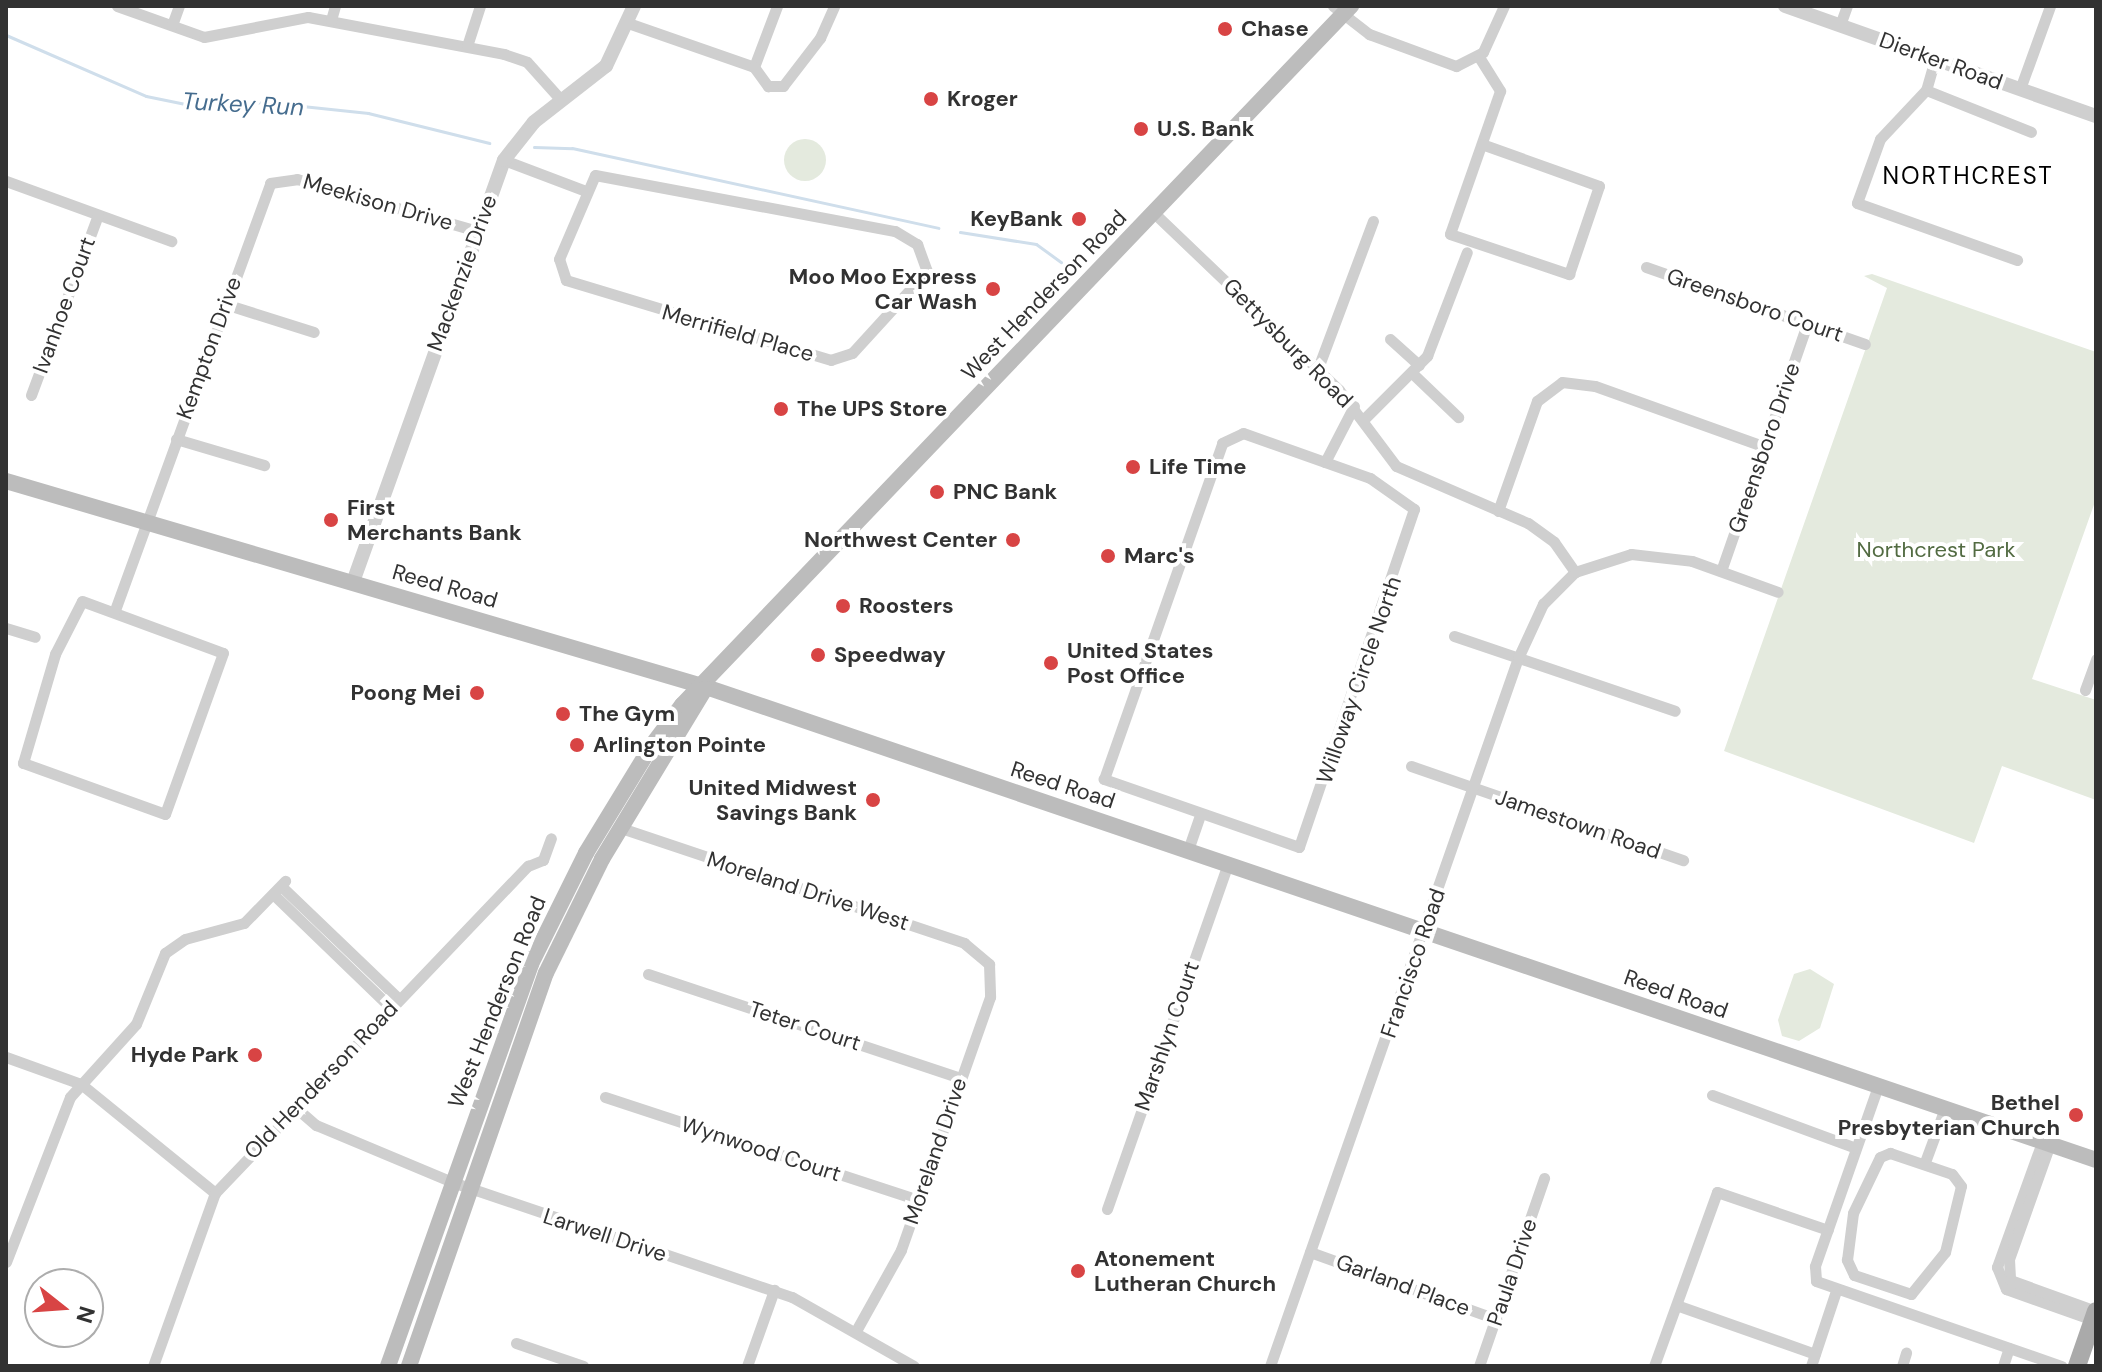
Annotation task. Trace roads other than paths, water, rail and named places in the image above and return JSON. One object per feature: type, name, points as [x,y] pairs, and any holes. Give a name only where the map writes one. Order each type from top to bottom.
[{"type":"main road","name":"West Henderson Road","points":[[388,1366],[531,964],[628,781],[682,705],[706,687],[1154,213],[1342,9]]},
{"type":"main road","name":"Reed Road","points":[[6,481],[706,687],[1426,928],[2096,1160]]},
{"type":"main road","name":"West Henderson Road","points":[[409,1366],[546,973],[621,828],[706,687]]},
{"type":"main road","points":[[586,829],[618,782],[628,781]]},
{"type":"main road","points":[[2077,1366],[2095,1314]]},
{"type":"street","points":[[117,6],[220,38],[277,19],[331,20],[467,46],[527,62],[562,101]]},
{"type":"street","points":[[172,25],[179,6]]},
{"type":"street","points":[[331,20],[335,6]]},
{"type":"street","points":[[467,46],[480,6]]},
{"type":"street","name":"Mackenzie Drive","points":[[353,582],[504,160],[562,101],[606,66],[634,6]]},
{"type":"street","points":[[754,67],[777,6]]},
{"type":"street","points":[[628,23],[754,67],[768,86],[783,86],[820,38],[834,6]]},
{"type":"street","points":[[1342,9],[1369,34],[1448,65],[1479,57],[1504,6]]},
{"type":"street","name":"Dierker Road","points":[[1785,6],[2096,116]]},
{"type":"street","points":[[1840,25],[1847,6]]},
{"type":"street","points":[[2020,89],[2050,6]]},
{"type":"street","points":[[1479,57],[1500,91],[1450,234],[1569,274],[1599,186],[1482,144]]},
{"type":"street","points":[[1935,59],[1926,90],[1880,139],[1857,203],[2017,260]]},
{"type":"street","points":[[1926,90],[2031,132]]},
{"type":"street","points":[[504,160],[583,190]]},
{"type":"street","name":"Merrifield Place","points":[[603,175],[886,229],[917,244],[927,271],[852,353],[831,360],[566,280],[559,259],[583,190],[603,175]]},
{"type":"street","name":"Meekison Drive","points":[[278,178],[477,231]]},
{"type":"street","name":"Kempton Drive","points":[[115,610],[265,190],[278,178]]},
{"type":"street","points":[[6,181],[171,241]]},
{"type":"street","name":"Gettysburg Road","points":[[1154,213],[1318,368],[1354,406],[1379,448],[1414,479],[1498,511],[1546,535],[1575,572]]},
{"type":"street","name":"Ivanhoe Court","points":[[31,395],[98,215]]},
{"type":"street","points":[[1318,368],[1373,221]]},
{"type":"street","points":[[1363,420],[1416,369],[1467,252]]},
{"type":"street","name":"Greensboro Court","points":[[1646,267],[1865,344]]},
{"type":"street","points":[[225,304],[314,332]]},
{"type":"street","name":"Greensboro Drive","points":[[1721,571],[1807,324]]},
{"type":"street","points":[[1390,339],[1458,417]]},
{"type":"street","points":[[1498,511],[1537,401],[1562,382],[1595,386],[1763,446]]},
{"type":"street","points":[[1188,850],[1200,815],[1104,779],[1113,744],[1226,436],[1243,433],[1325,462],[1354,406]]},
{"type":"street","points":[[176,439],[264,465]]},
{"type":"street","name":"Willoway Circle North","points":[[1200,815],[1299,847],[1355,696],[1414,509],[1387,486],[1325,462]]},
{"type":"street","points":[[1575,572],[1651,554],[1721,571],[1778,592]]},
{"type":"street","name":"Francisco Road","points":[[1270,1366],[1426,928],[1518,658],[1543,604],[1575,572]]},
{"type":"street","points":[[75,604],[115,610],[219,648],[223,664],[171,809],[152,814],[23,763],[23,744],[75,604]]},
{"type":"street","points":[[6,628],[35,637]]},
{"type":"street","points":[[1454,636],[1675,711]]},
{"type":"street","points":[[2085,690],[2093,677],[2096,659]]},
{"type":"street","name":"Jamestown Road","points":[[1411,766],[1683,860]]},
{"type":"street","name":"Moreland Drive West","points":[[621,828],[964,943],[989,964]]},
{"type":"street","name":"Old Henderson Road","points":[[153,1366],[215,1193],[528,866],[543,860],[551,838]]},
{"type":"street","name":"Marshlyn Court","points":[[1107,1209],[1228,863]]},
{"type":"street","points":[[6,1262],[57,1124],[81,1084],[136,1024],[168,950],[244,923],[280,887],[395,1003]]},
{"type":"street","name":"Moreland Drive","points":[[856,1331],[892,1271],[918,1200],[990,997],[989,964]]},
{"type":"street","name":"Teter Court","points":[[648,974],[961,1078]]},
{"type":"street","points":[[6,1057],[81,1084],[215,1193]]},
{"type":"street","points":[[1878,1086],[1814,1274],[1823,1286],[1836,1291],[2062,1366]]},
{"type":"street","points":[[1712,1095],[1856,1148]]},
{"type":"street","name":"Wynwood Court","points":[[605,1097],[918,1200]]},
{"type":"street","name":"Larwell Drive","points":[[295,1107],[316,1125],[470,1189],[774,1290],[856,1331],[914,1366]]},
{"type":"street","points":[[1925,1162],[1945,1108]]},
{"type":"street","points":[[2046,1143],[1997,1267],[2006,1289],[2095,1314]]},
{"type":"street","points":[[1884,1154],[1925,1162],[1960,1181],[1945,1252],[1917,1291],[1905,1293],[1883,1279],[1858,1276],[1848,1267],[1853,1213],[1884,1154]]},
{"type":"street","name":"Paula Drive","points":[[1479,1366],[1544,1178]]},
{"type":"street","points":[[1654,1366],[1679,1306],[1717,1192],[1828,1230]]},
{"type":"street","name":"Garland Place","points":[[1310,1252],[1496,1319]]},
{"type":"street","points":[[747,1366],[774,1290]]},
{"type":"street","points":[[1679,1306],[1813,1360],[1836,1291]]},
{"type":"street","points":[[516,1343],[583,1366]]},
{"type":"street","points":[[2003,1366],[2009,1348]]},
{"type":"street","points":[[1902,1366],[1906,1353]]},
{"type":"waterway","name":"Turkey Run","points":[[6,35],[146,96],[200,107],[264,102],[368,113],[489,143]]},
{"type":"waterway","name":"Turkey Run","points":[[534,147],[572,148],[938,228]]},
{"type":"waterway","name":"Turkey Run","points":[[960,232],[1036,244],[1061,262]]},
{"type":"place","name":"Chase","points":[[1225,29]]},
{"type":"place","name":"Kroger","points":[[931,99]]},
{"type":"place","name":"U.S. Bank","points":[[1141,129]]},
{"type":"place","name":"KeyBank","points":[[1079,219]]},
{"type":"place","name":"Moo Moo Express Car Wash","points":[[993,289]]},
{"type":"place","name":"The UPS Store","points":[[781,409]]},
{"type":"place","name":"Life Time","points":[[1133,467]]},
{"type":"place","name":"PNC Bank","points":[[937,492]]},
{"type":"place","name":"First Merchants Bank","points":[[331,520]]},
{"type":"place","name":"Northwest Center","points":[[1013,540]]},
{"type":"place","name":"Marc's","points":[[1108,556]]},
{"type":"place","name":"Roosters","points":[[843,606]]},
{"type":"place","name":"Speedway","points":[[818,655]]},
{"type":"place","name":"United States Post Office","points":[[1051,663]]},
{"type":"place","name":"Poong Mei","points":[[477,693]]},
{"type":"place","name":"The Gym","points":[[563,714]]},
{"type":"place","name":"Arlington Pointe","points":[[577,745]]},
{"type":"place","name":"United Midwest Savings Bank","points":[[873,800]]},
{"type":"place","name":"Hyde Park","points":[[255,1055]]},
{"type":"place","name":"Bethel Presbyterian Church","points":[[2076,1115]]},
{"type":"place","name":"Atonement Lutheran Church","points":[[1078,1271]]},
{"type":"district","name":"NORTHCREST","points":[[1968,176]]},
{"type":"park label","name":"Northcrest Park","points":[[1936,550]]}]
